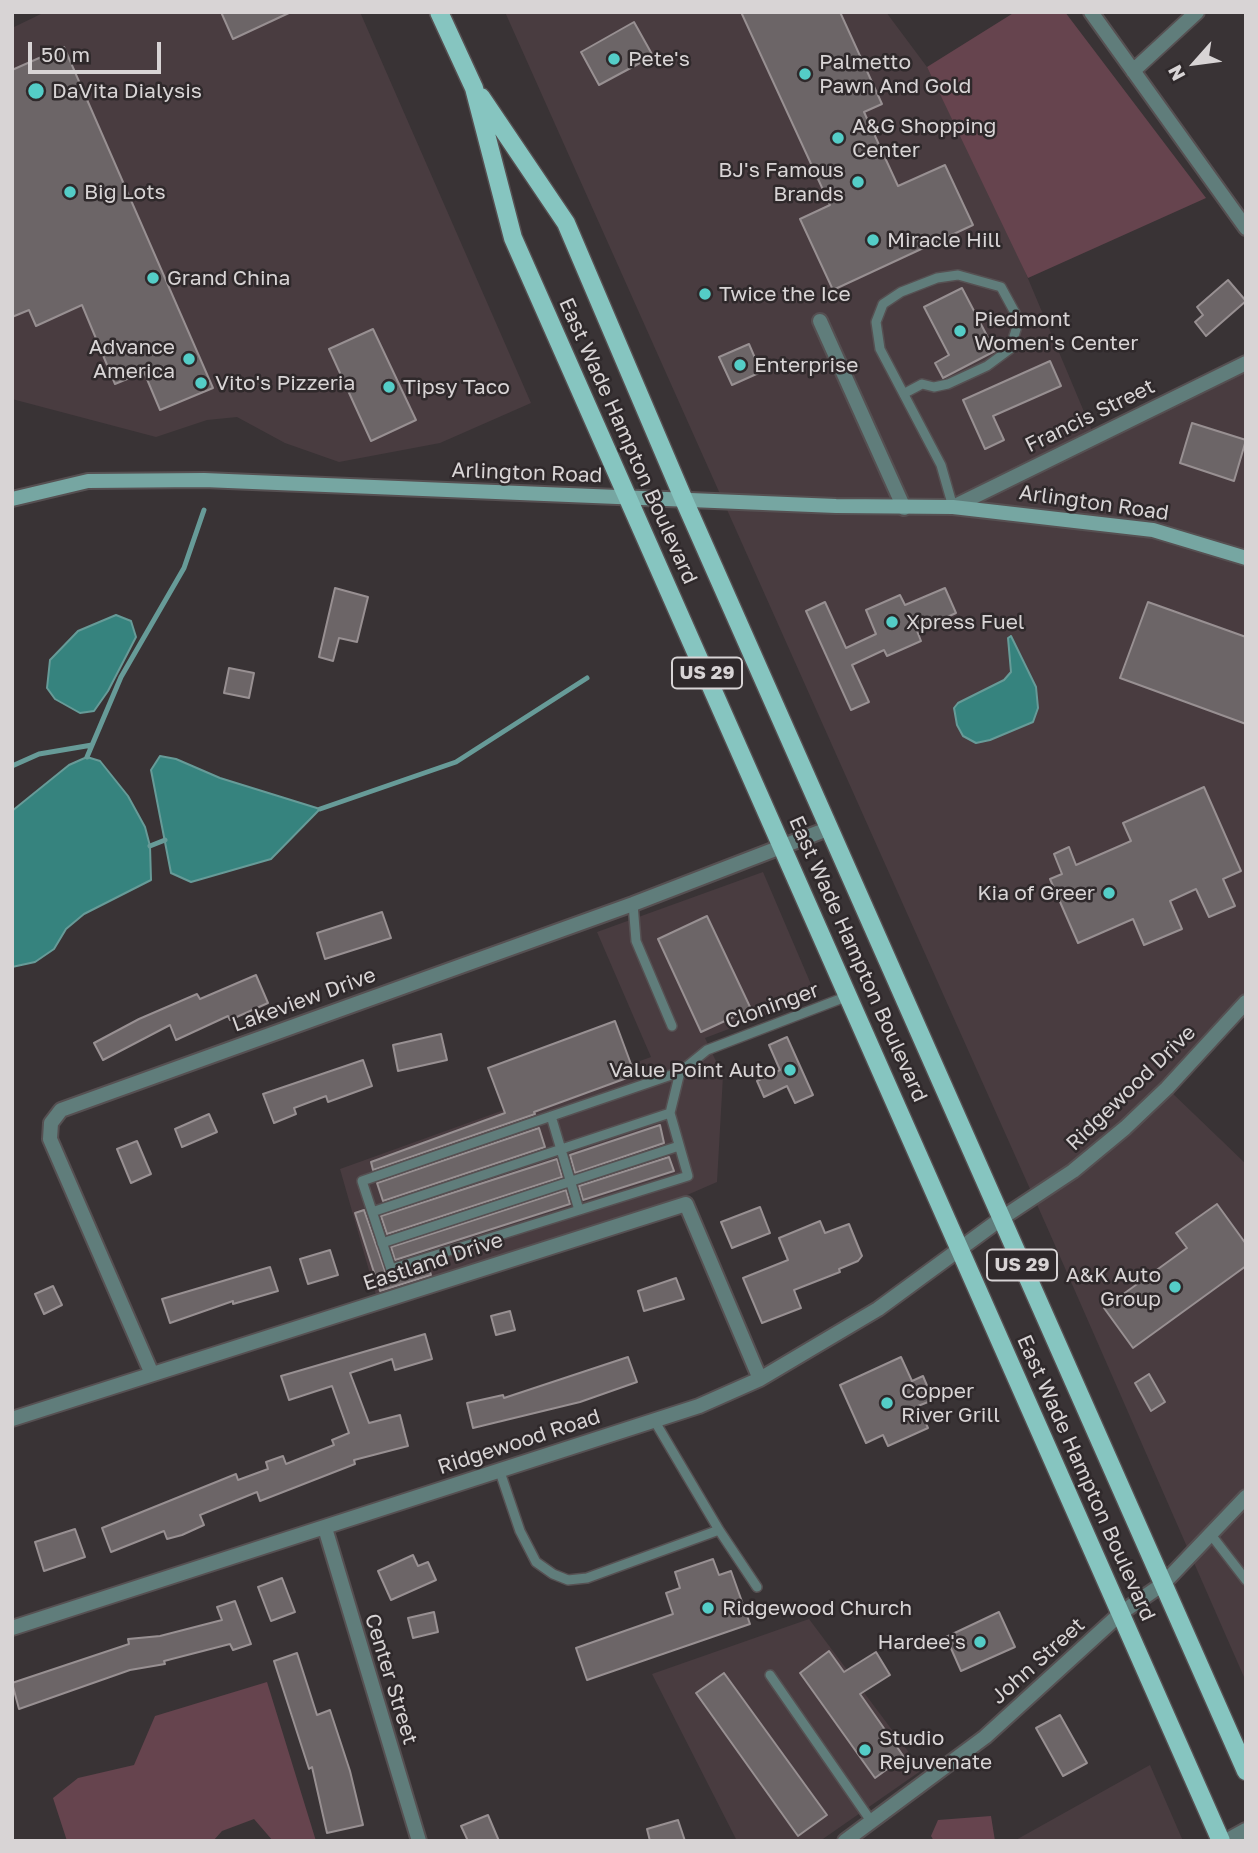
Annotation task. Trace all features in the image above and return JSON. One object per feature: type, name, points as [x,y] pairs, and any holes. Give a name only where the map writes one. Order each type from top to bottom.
[{"type":"main road","name":"East Wade Hampton Boulevard","points":[[439,12],[474,89],[513,238],[1223,1841]]},
{"type":"main road","name":"East Wade Hampton Boulevard","points":[[474,89],[566,223],[684,500],[1246,1771]]},
{"type":"main road","name":"Arlington Road","points":[[12,499],[66,484],[113,480],[210,480],[904,508],[953,507],[1153,530],[1246,558]]},
{"type":"street","points":[[1091,12],[1246,228]]},
{"type":"street","points":[[1133,71],[1197,12]]},
{"type":"street","points":[[820,321],[904,508]]},
{"type":"street","name":"Francis Street","points":[[953,507],[1246,363]]},
{"type":"street","name":"Lakeview Drive","points":[[152,1374],[50,1139],[51,1123],[55,1116],[68,1107],[633,904],[784,848],[830,828]]},
{"type":"street","name":"Ridgewood Drive","points":[[1002,1218],[1073,1171],[1125,1128],[1246,1002]]},
{"type":"street","name":"Eastland Drive","points":[[12,1419],[686,1203],[760,1378]]},
{"type":"street","name":"Ridgewood Road","points":[[12,1628],[699,1406],[760,1378],[859,1322],[1002,1218]]},
{"type":"street","name":"John Street","points":[[845,1841],[985,1737],[1121,1613],[1163,1584],[1212,1536],[1246,1497]]},
{"type":"street","name":"Center Street","points":[[325,1528],[419,1841]]},
{"type":"street","points":[[1223,1841],[1246,1830]]},
{"type":"lane","points":[[905,393],[922,384],[934,387],[948,384],[987,366],[1010,349],[1019,320],[1001,287],[958,275],[937,278],[901,292],[883,304],[876,322],[880,349],[941,465],[953,507]]},
{"type":"lane","points":[[633,904],[636,941],[671,1026]]},
{"type":"lane","name":"Cloninger","points":[[680,1072],[706,1050],[850,995]]},
{"type":"lane","points":[[680,1072],[670,1113],[688,1176],[391,1269],[362,1181],[680,1072]]},
{"type":"lane","points":[[372,1212],[670,1113]]},
{"type":"lane","points":[[551,1116],[579,1210]]},
{"type":"lane","points":[[382,1243],[679,1146]]},
{"type":"lane","points":[[654,1420],[719,1530],[757,1587]]},
{"type":"lane","points":[[499,1469],[520,1531],[536,1562],[553,1574],[568,1580],[587,1578],[719,1530]]},
{"type":"lane","points":[[1212,1536],[1246,1580]]},
{"type":"lane","points":[[770,1675],[871,1821]]},
{"type":"shaded area","points":[[45,12],[360,12],[531,403],[440,443],[339,462],[285,443],[237,417],[207,420],[156,437],[12,399],[12,28]]},
{"type":"shaded area","points":[[505,12],[886,12],[927,67],[1008,231],[1098,445],[1246,372],[1246,1003],[1169,1090],[1246,1164],[1244,1677],[1047,1227]]},
{"type":"shaded area","points":[[1015,12],[1065,12],[1206,198],[1028,278],[927,67]]},
{"type":"shaded area","points":[[763,872],[816,996],[705,1038],[723,1076],[717,1182],[678,1199],[376,1295],[340,1169],[651,1057],[597,932]]},
{"type":"shaded area","points":[[809,1619],[922,1770],[820,1841],[737,1841],[652,1674]]},
{"type":"shaded area","points":[[267,1682],[316,1841],[273,1841],[254,1819],[222,1831],[213,1841],[67,1841],[53,1798],[78,1778],[134,1765],[155,1716]]},
{"type":"shaded area","points":[[1150,1765],[1183,1841],[1014,1841]]},
{"type":"shaded area","points":[[991,1816],[995,1841],[934,1841],[931,1836],[938,1820]]},
{"type":"water","points":[[116,615],[131,621],[136,637],[108,691],[94,711],[80,713],[55,699],[47,688],[50,660],[78,631]]},
{"type":"water","points":[[1011,636],[1036,687],[1038,708],[1033,722],[976,743],[963,736],[957,725],[954,708],[958,703],[1004,680],[1011,672],[1008,638]]},
{"type":"water","points":[[160,756],[176,759],[220,778],[320,809],[271,859],[191,882],[171,873],[151,770]]},
{"type":"water","points":[[87,757],[100,761],[128,796],[145,827],[150,846],[151,880],[84,914],[66,929],[54,949],[35,962],[12,967],[12,811],[69,765]]},
{"type":"building","points":[[221,12],[291,12],[233,39]]},
{"type":"building","name":"A&G Shopping Center","points":[[741,12],[840,12],[882,104],[864,112],[898,186],[945,165],[973,225],[833,290],[800,219],[830,205]]},
{"type":"building","points":[[634,22],[653,56],[599,85],[581,52]]},
{"type":"building","points":[[64,47],[213,388],[160,410],[144,372],[115,384],[82,305],[36,326],[29,310],[12,317],[12,70]]},
{"type":"building","points":[[1228,280],[1246,301],[1206,336],[1195,322],[1203,315],[1197,307]]},
{"type":"building","name":"Piedmont Women's Center","points":[[962,288],[995,351],[943,378],[935,363],[949,355],[924,307]]},
{"type":"building","points":[[373,329],[416,420],[371,441],[329,349]]},
{"type":"building","name":"Enterprise","points":[[749,344],[761,372],[732,385],[719,357]]},
{"type":"building","points":[[1050,361],[1061,386],[993,416],[1004,440],[985,449],[963,400]]},
{"type":"building","points":[[1192,423],[1246,440],[1234,481],[1180,463]]},
{"type":"building","points":[[335,588],[368,597],[357,642],[339,638],[333,661],[319,657]]},
{"type":"building","points":[[945,588],[956,613],[917,631],[921,641],[887,656],[884,650],[852,665],[869,702],[851,710],[806,611],[825,602],[846,648],[876,634],[866,610],[900,595],[905,605]]},
{"type":"building","points":[[1148,602],[1246,637],[1246,724],[1120,678]]},
{"type":"building","points":[[229,668],[254,673],[249,698],[224,693]]},
{"type":"building","points":[[1204,787],[1241,871],[1223,879],[1235,906],[1209,917],[1196,889],[1170,901],[1182,929],[1144,945],[1133,919],[1078,943],[1050,879],[1062,874],[1054,854],[1069,847],[1076,865],[1131,841],[1123,823]]},
{"type":"building","points":[[382,912],[391,938],[325,959],[317,933]]},
{"type":"building","points":[[707,916],[751,1009],[701,1032],[658,939]]},
{"type":"building","points":[[256,975],[268,1003],[230,1020],[228,1016],[176,1040],[170,1025],[103,1060],[94,1043],[139,1019],[197,994],[200,999]]},
{"type":"building","points":[[615,1021],[635,1075],[534,1112],[535,1114],[373,1170],[371,1162],[505,1113],[488,1068]]},
{"type":"building","points":[[441,1034],[447,1060],[398,1071],[393,1045]]},
{"type":"building","points":[[787,1037],[813,1095],[795,1103],[787,1086],[764,1097],[757,1081],[780,1070],[769,1045]]},
{"type":"building","points":[[363,1060],[372,1086],[328,1102],[326,1096],[294,1108],[296,1114],[274,1123],[263,1094]]},
{"type":"building","points":[[209,1114],[217,1132],[182,1147],[175,1129]]},
{"type":"building","points":[[660,1125],[664,1143],[575,1173],[570,1155]]},
{"type":"building","points":[[539,1128],[545,1147],[383,1201],[377,1183]]},
{"type":"building","points":[[137,1141],[151,1174],[131,1183],[117,1149]]},
{"type":"building","points":[[669,1157],[674,1171],[583,1200],[579,1186]]},
{"type":"building","points":[[557,1159],[562,1177],[387,1234],[381,1216]]},
{"type":"building","points":[[566,1190],[570,1204],[395,1260],[391,1247]]},
{"type":"building","name":"A&K Auto Group","points":[[1217,1204],[1246,1244],[1246,1266],[1133,1348],[1104,1308],[1187,1248],[1176,1233]]},
{"type":"building","points":[[760,1207],[770,1233],[732,1248],[721,1222]]},
{"type":"building","points":[[364,1210],[386,1274],[393,1276],[428,1265],[431,1275],[380,1291],[355,1213]]},
{"type":"building","points":[[820,1221],[825,1233],[849,1224],[862,1256],[858,1261],[839,1269],[840,1272],[794,1290],[801,1308],[762,1323],[743,1278],[788,1260],[779,1238]]},
{"type":"building","points":[[330,1250],[338,1275],[308,1284],[300,1259]]},
{"type":"building","points":[[270,1267],[278,1291],[233,1304],[233,1301],[170,1323],[162,1299]]},
{"type":"building","points":[[676,1278],[684,1299],[644,1311],[638,1291]]},
{"type":"building","points":[[53,1286],[62,1305],[44,1314],[35,1294]]},
{"type":"building","points":[[510,1311],[515,1330],[496,1335],[491,1316]]},
{"type":"building","points":[[425,1334],[432,1359],[395,1370],[392,1359],[350,1373],[369,1423],[400,1415],[408,1446],[354,1460],[355,1464],[260,1501],[257,1492],[200,1515],[204,1525],[182,1535],[167,1539],[164,1531],[111,1552],[102,1528],[236,1474],[238,1480],[268,1469],[266,1462],[283,1456],[286,1464],[334,1445],[332,1440],[349,1433],[332,1386],[289,1400],[281,1376]]},
{"type":"building","points":[[628,1357],[637,1382],[580,1402],[473,1428],[467,1403],[503,1395],[504,1398]]},
{"type":"building","name":"Copper River Grill","points":[[901,1357],[912,1381],[923,1376],[933,1400],[918,1406],[928,1428],[888,1446],[883,1435],[866,1443],[840,1385]]},
{"type":"building","points":[[1149,1374],[1165,1402],[1151,1411],[1135,1383]]},
{"type":"building","points":[[75,1529],[85,1557],[44,1571],[35,1542]]},
{"type":"building","points":[[413,1555],[418,1566],[428,1562],[436,1580],[391,1600],[378,1571]]},
{"type":"building","points":[[713,1559],[719,1575],[731,1571],[750,1624],[587,1680],[576,1648],[673,1614],[666,1593],[680,1588],[675,1572]]},
{"type":"building","points":[[282,1578],[295,1612],[271,1621],[258,1587]]},
{"type":"building","points":[[235,1601],[251,1644],[233,1650],[230,1644],[164,1661],[165,1664],[130,1670],[19,1709],[12,1683],[129,1644],[128,1639],[160,1636],[222,1620],[217,1607]]},
{"type":"building","points":[[434,1612],[438,1632],[413,1638],[408,1618]]},
{"type":"building","name":"Hardee's","points":[[999,1612],[1015,1647],[961,1671],[946,1637]]},
{"type":"building","points":[[829,1651],[844,1672],[876,1652],[890,1675],[860,1694],[904,1757],[875,1778],[800,1673]]},
{"type":"building","points":[[297,1653],[317,1715],[330,1710],[350,1771],[363,1825],[327,1833],[312,1767],[309,1769],[274,1661]]},
{"type":"building","points":[[724,1673],[827,1815],[798,1836],[696,1693]]},
{"type":"building","points":[[1060,1715],[1087,1763],[1063,1776],[1036,1728]]},
{"type":"building","points":[[488,1815],[499,1841],[468,1841],[461,1826]]},
{"type":"building","points":[[678,1820],[685,1841],[650,1841],[647,1829]]},
{"type":"waterway","points":[[87,757],[121,677],[184,568],[204,510]]},
{"type":"waterway","points":[[320,809],[456,762],[587,678]]},
{"type":"waterway","points":[[12,766],[39,754],[92,745]]},
{"type":"waterway","points":[[150,846],[165,840]]},
{"type":"place","name":"Pete's","points":[[614,59]]},
{"type":"place","name":"Palmetto Pawn And Gold","points":[[805,74]]},
{"type":"place","name":"DaVita Dialysis","points":[[36,91]]},
{"type":"place","name":"A&G Shopping Center","points":[[838,138]]},
{"type":"place","name":"BJ's Famous Brands","points":[[858,182]]},
{"type":"place","name":"Big Lots","points":[[70,192]]},
{"type":"place","name":"Miracle Hill","points":[[873,240]]},
{"type":"place","name":"Grand China","points":[[153,278]]},
{"type":"place","name":"Twice the Ice","points":[[705,294]]},
{"type":"place","name":"Piedmont Women's Center","points":[[960,331]]},
{"type":"place","name":"Advance America","points":[[189,359]]},
{"type":"place","name":"Enterprise","points":[[740,365]]},
{"type":"place","name":"Vito's Pizzeria","points":[[201,383]]},
{"type":"place","name":"Tipsy Taco","points":[[389,387]]},
{"type":"place","name":"Xpress Fuel","points":[[892,622]]},
{"type":"place","name":"Kia of Greer","points":[[1109,893]]},
{"type":"place","name":"Value Point Auto","points":[[790,1070]]},
{"type":"place","name":"A&K Auto Group","points":[[1175,1287]]},
{"type":"place","name":"Copper River Grill","points":[[887,1403]]},
{"type":"place","name":"Ridgewood Church","points":[[708,1608]]},
{"type":"place","name":"Hardee's","points":[[980,1642]]},
{"type":"place","name":"Studio Rejuvenate","points":[[865,1750]]}]
